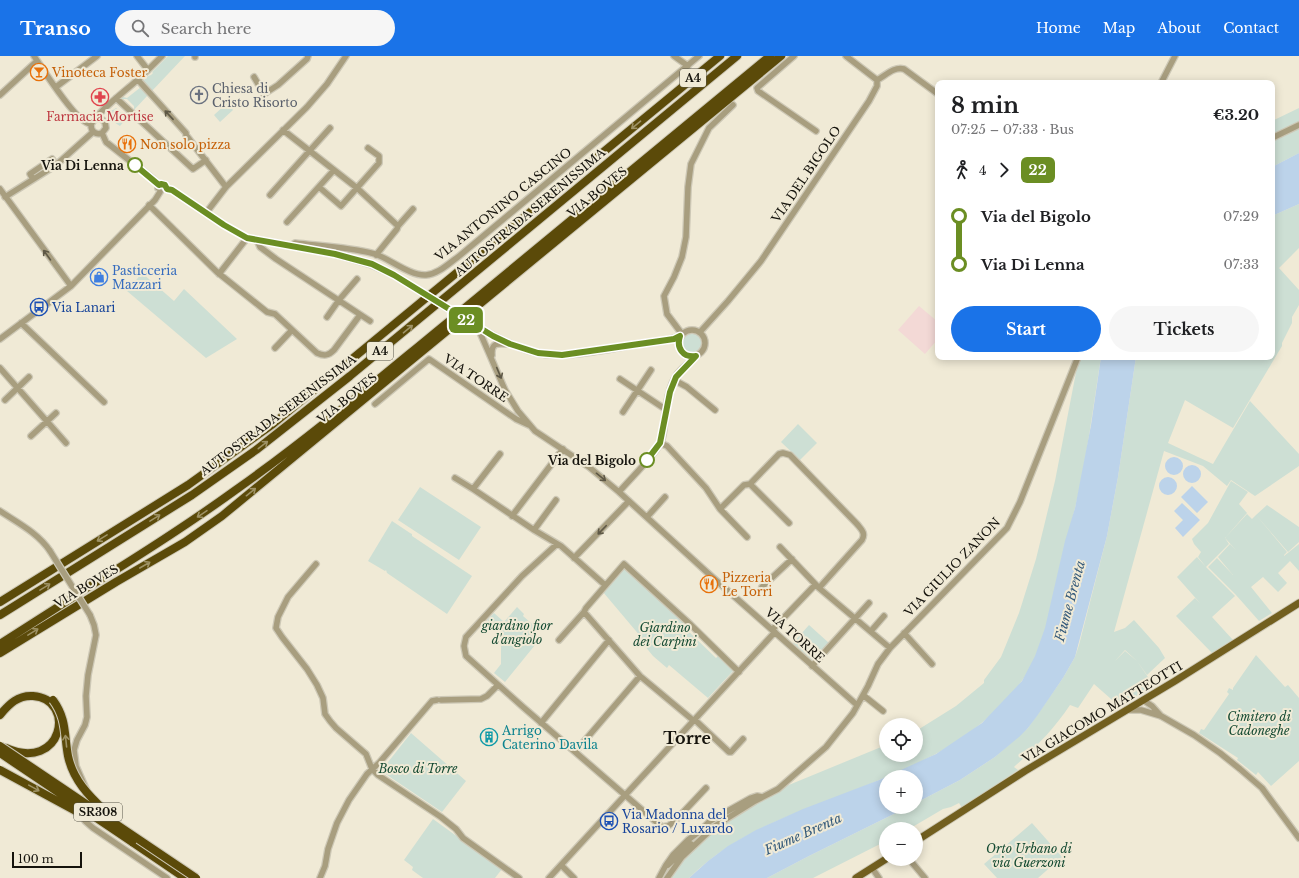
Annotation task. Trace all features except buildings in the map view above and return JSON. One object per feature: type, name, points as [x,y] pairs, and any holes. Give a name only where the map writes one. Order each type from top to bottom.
[{"type":"highway","name":"AUTOSTRADA SERENISSIMA","points":[[0,602],[188,485],[268,428],[720,56]]},
{"type":"highway","name":"AUTOSTRADA SERENISSIMA","points":[[0,615],[192,495],[256,450],[350,376],[737,56]]},
{"type":"highway","name":"VIA BOVES","points":[[461,311],[770,56]]},
{"type":"highway","name":"VIA BOVES","points":[[0,653],[116,582],[185,542],[222,516],[781,56]]},
{"type":"highway","name":"VIA BOVES","points":[[0,644],[173,534],[238,489],[326,422],[453,318]]},
{"type":"highway","points":[[0,710],[15,695],[34,692],[44,694],[62,715],[69,758],[78,782],[87,794],[124,829]]},
{"type":"highway","points":[[0,715],[17,698],[26,696],[44,698],[52,702],[59,719],[57,736],[51,744],[36,754],[14,752],[0,746]]},
{"type":"highway","name":"SR308","points":[[0,746],[196,878]]},
{"type":"highway","name":"SR308","points":[[0,753],[185,878]]},
{"type":"highway","points":[[0,770],[132,842]]},
{"type":"main road","name":"VIA GIACOMO MATTEOTTI","points":[[923,837],[1025,771],[1153,694],[1299,603]]},
{"type":"main road","points":[[856,878],[879,864]]},
{"type":"street","points":[[56,88],[97,56]]},
{"type":"street","points":[[137,56],[148,70]]},
{"type":"street","points":[[103,110],[102,119],[105,122],[106,127],[105,131],[98,134],[91,128],[93,121],[103,110],[138,80],[162,56]]},
{"type":"street","points":[[254,77],[264,94],[278,85],[302,64],[308,56]]},
{"type":"street","points":[[206,213],[226,187],[308,106],[327,84],[346,56]]},
{"type":"street","points":[[674,56],[688,66]]},
{"type":"street","name":"VIA ANTONINO CASCINO","points":[[292,245],[295,243],[339,247],[376,254],[415,273],[424,275],[433,274],[458,257],[699,56]]},
{"type":"street","name":"VIA DEL BIGOLO","points":[[794,56],[757,88],[758,91],[816,132]]},
{"type":"street","points":[[846,56],[876,80],[900,68],[935,92]]},
{"type":"street","points":[[1163,80],[1175,56]]},
{"type":"street","points":[[0,95],[36,58],[56,88],[81,119],[88,124],[102,119]]},
{"type":"street","points":[[138,80],[186,133],[226,187]]},
{"type":"street","name":"VIA DEL BIGOLO","points":[[700,332],[748,278],[774,242],[869,101],[877,86],[876,80]]},
{"type":"street","points":[[116,98],[193,169],[206,160]]},
{"type":"street","points":[[681,335],[667,314],[664,296],[679,264],[686,237],[688,187],[691,164],[709,128],[733,104]]},
{"type":"street","points":[[1275,137],[1299,125]]},
{"type":"street","points":[[270,195],[330,128]]},
{"type":"street","points":[[283,130],[357,188],[398,226]]},
{"type":"street","points":[[5,197],[56,165],[94,132]]},
{"type":"street","points":[[102,133],[106,142],[159,185],[165,185],[167,189],[172,190],[244,237],[335,254],[372,264],[394,275],[477,327],[510,344],[538,353],[562,355],[674,339],[687,331],[692,330],[700,332],[705,339],[705,345],[701,353],[680,371],[674,380],[666,408],[660,443],[620,492]]},
{"type":"street","points":[[319,187],[341,206],[379,162],[379,156],[368,148]]},
{"type":"street","points":[[287,222],[334,170]]},
{"type":"street","points":[[159,185],[158,188],[160,192]]},
{"type":"street","points":[[0,189],[71,286]]},
{"type":"street","points":[[0,339],[71,286],[160,192],[164,192],[167,189]]},
{"type":"street","points":[[149,205],[220,274],[267,312],[275,314],[317,353],[328,355],[334,350],[360,314]]},
{"type":"street","points":[[376,254],[413,209]]},
{"type":"street","points":[[220,274],[244,237]]},
{"type":"street","points":[[257,240],[260,247],[276,259],[370,321]]},
{"type":"street","points":[[327,317],[357,279]]},
{"type":"street","points":[[21,323],[104,402]]},
{"type":"street","points":[[477,327],[492,357],[505,390],[518,411],[530,424]]},
{"type":"street","points":[[275,348],[292,330]]},
{"type":"street","points":[[681,335],[678,344],[681,351],[688,356],[696,356]]},
{"type":"street","points":[[492,357],[493,346],[498,343],[510,344]]},
{"type":"street","name":"VIA TORRE","points":[[375,404],[429,360],[516,419],[530,424],[535,431],[589,467],[620,492],[647,518],[857,706]]},
{"type":"street","name":"VIA GIULIO ZANON","points":[[762,797],[783,785],[822,751],[839,732],[857,706],[878,664],[890,648],[1007,528],[1020,502],[1077,360]]},
{"type":"street","points":[[0,368],[66,442]]},
{"type":"street","points":[[623,412],[651,370]]},
{"type":"street","points":[[4,400],[29,377]]},
{"type":"street","points":[[620,379],[662,407],[666,408]]},
{"type":"street","points":[[674,380],[687,387],[714,410]]},
{"type":"street","points":[[31,436],[56,413]]},
{"type":"street","points":[[660,443],[667,446],[706,488],[720,509],[747,537]]},
{"type":"street","points":[[512,516],[563,449]]},
{"type":"street","points":[[549,878],[739,672],[773,631],[817,587],[862,540],[864,536],[862,530],[786,453],[782,452],[750,484],[744,485],[720,509]]},
{"type":"street","points":[[473,489],[500,454]]},
{"type":"street","points":[[455,478],[557,544],[605,586]]},
{"type":"street","points":[[750,484],[789,523]]},
{"type":"street","points":[[647,518],[665,497]]},
{"type":"street","points":[[534,530],[556,500]]},
{"type":"street","points":[[574,558],[629,501]]},
{"type":"street","points":[[0,511],[34,533],[43,541],[90,615],[94,625],[96,635],[88,675],[86,696],[87,717],[74,750],[76,766],[87,791],[83,814],[85,821],[167,878]]},
{"type":"street","points":[[557,544],[522,576],[464,640],[464,652],[466,656],[662,827],[668,826],[678,818],[706,788]]},
{"type":"street","points":[[780,547],[817,587],[890,648]]},
{"type":"street","points":[[762,587],[792,559]]},
{"type":"street","points":[[316,564],[288,597],[278,617],[276,628],[307,669],[323,698],[325,714],[336,728],[366,754],[372,769],[378,775],[441,817],[456,829],[463,838],[519,878]]},
{"type":"street","points":[[559,640],[624,564],[690,624],[739,672]]},
{"type":"street","points":[[812,666],[869,603]]},
{"type":"street","points":[[584,612],[640,676],[694,720],[729,752],[731,752],[743,739]]},
{"type":"street","points":[[871,631],[884,616]]},
{"type":"street","points":[[904,633],[932,664]]},
{"type":"street","points":[[541,723],[609,640]]},
{"type":"street","points":[[575,752],[640,676]]},
{"type":"street","points":[[320,878],[325,866],[328,849],[342,811],[367,774],[432,701],[481,699],[487,696],[498,685]]},
{"type":"street","points":[[1152,706],[1153,694]]},
{"type":"street","points":[[863,695],[883,711]]},
{"type":"street","points":[[1143,700],[1152,706],[1161,716]]},
{"type":"street","points":[[1143,700],[1147,711]]},
{"type":"street","points":[[1126,710],[1147,711],[1161,716],[1203,741],[1254,780],[1299,838]]},
{"type":"street","points":[[663,872],[673,855],[710,821],[751,798],[757,796],[762,797]]},
{"type":"street","points":[[667,878],[676,865],[695,844],[720,822],[762,797]]},
{"type":"street","points":[[659,878],[688,846],[692,843],[695,844]]},
{"type":"street","points":[[561,865],[574,878]]},
{"type":"street","points":[[915,866],[925,878]]},
{"type":"street","points":[[872,868],[879,878]]},
{"type":"shaded area","points":[[919,306],[935,319],[935,342],[925,354],[898,330]]},
{"type":"green space","points":[[168,56],[185,56],[151,92],[143,81],[153,73],[152,72]]},
{"type":"green space","points":[[141,87],[148,95],[134,110],[134,106],[127,99],[123,99],[123,101],[121,99],[123,97],[127,98]]},
{"type":"green space","points":[[227,103],[233,110],[220,122],[214,115]]},
{"type":"green space","points":[[116,108],[127,118],[120,126],[109,119],[107,115],[108,110],[113,110]]},
{"type":"green space","points":[[1299,108],[1299,153],[1275,165],[1275,120]]},
{"type":"green space","points":[[1299,204],[1299,248],[1279,268],[1299,290],[1299,305],[1292,317],[1292,323],[1282,346],[1275,358],[1275,215]]},
{"type":"green space","points":[[142,273],[174,301],[184,289],[237,339],[206,358],[127,291]]},
{"type":"green space","points":[[692,333],[699,336],[702,343],[699,350],[692,353],[685,350],[682,343],[685,336]]},
{"type":"green space","points":[[1078,360],[1101,360],[1075,508],[1047,624],[1036,655],[1021,682],[1012,694],[990,716],[953,744],[923,760],[923,727],[956,706],[984,683],[984,680],[1001,657],[1019,613],[1036,559],[1055,481]]},
{"type":"green space","points":[[1136,360],[1274,360],[1233,428],[1185,400],[1168,443],[1213,464],[1250,401],[1299,454],[1299,466],[1255,496],[1231,480],[1227,486],[1203,466],[1164,451],[1114,632],[1125,628],[1134,620],[1159,648],[1165,658],[1147,675],[1137,661],[1154,686],[1119,706],[1094,684],[1078,708],[1070,705],[1044,738],[1014,767],[1018,770],[962,808],[959,803],[943,809],[921,822],[879,822],[879,845],[813,878],[767,878],[894,814],[923,814],[923,799],[960,780],[995,757],[1028,728],[1063,678],[1075,657],[1079,645],[1107,536],[1118,477]],"holes":[[[1125,650],[1137,661],[1125,651],[1115,661]]]},
{"type":"green space","points":[[798,424],[817,443],[800,460],[781,442]]},
{"type":"green space","points":[[1231,481],[1248,492],[1239,504],[1247,513],[1225,538],[1229,544],[1206,567],[1198,557],[1201,552],[1194,544],[1192,539],[1208,523]]},
{"type":"green space","points":[[420,487],[481,527],[459,560],[398,520]]},
{"type":"green space","points":[[1267,505],[1299,527],[1299,542],[1288,552],[1256,515]]},
{"type":"green space","points":[[1247,514],[1252,519],[1256,515],[1287,552],[1284,556],[1299,544],[1299,571],[1290,561],[1278,573],[1287,583],[1278,592],[1263,577],[1251,587],[1272,613],[1259,621],[1208,567],[1217,558],[1233,575],[1218,557],[1230,544],[1236,550],[1225,538]]},
{"type":"green space","points":[[392,521],[472,576],[447,614],[387,573],[386,570],[385,571],[368,561]]},
{"type":"green space","points":[[1197,557],[1235,596],[1212,617],[1233,640],[1212,653],[1176,616],[1195,598],[1200,603],[1177,577]]},
{"type":"green space","name":"Giardino dei Carpini","points":[[623,568],[688,626],[686,629],[716,658],[718,656],[734,670],[708,698],[669,665],[667,668],[653,656],[644,645],[646,643],[603,592]]},
{"type":"green space","name":"giardino fior d'angiolo","points":[[517,607],[524,614],[523,616],[539,630],[531,641],[535,645],[505,682],[494,673],[501,664],[501,633],[487,620],[494,613],[504,622]]},
{"type":"green space","points":[[809,625],[829,643],[813,661],[793,643]]},
{"type":"green space","name":"Cimitero di Cadoneghe","points":[[1256,655],[1285,687],[1288,685],[1299,698],[1299,761],[1271,786],[1258,772],[1256,775],[1237,760],[1238,758],[1199,733],[1201,729],[1204,730],[1229,694],[1227,692],[1229,688],[1233,690]]},
{"type":"green space","name":"Bosco di Torre","points":[[411,733],[466,781],[442,812],[381,771]]},
{"type":"green space","points":[[879,748],[879,762],[920,762],[901,770],[879,770],[879,779],[755,831],[732,844],[689,878],[662,878],[674,857],[711,821],[779,789]]},
{"type":"green space","points":[[433,819],[502,869],[495,878],[423,878],[412,870],[413,867],[404,860]]},
{"type":"green space","name":"Orto Urbano di via Guerzoni","points":[[1032,823],[1062,857],[1038,878],[997,878],[984,864]]},
{"type":"water","points":[[1299,153],[1299,204],[1275,215],[1275,165]]},
{"type":"water","name":"Fiume Brenta","points":[[1101,360],[1136,360],[1118,477],[1107,536],[1075,657],[1063,678],[1037,716],[1019,737],[995,757],[960,780],[923,799],[923,770],[901,770],[918,762],[923,762],[923,760],[936,754],[982,723],[1022,681],[1035,656],[1045,628],[1065,541],[1075,508],[1091,425]]},
{"type":"water","points":[[1174,457],[1180,460],[1183,466],[1180,472],[1174,475],[1168,472],[1165,466],[1168,460]]},
{"type":"water","points":[[1192,465],[1198,468],[1201,474],[1198,480],[1192,483],[1186,480],[1183,474],[1186,468]]},
{"type":"water","points":[[1168,477],[1174,480],[1177,486],[1174,492],[1168,495],[1162,492],[1159,486],[1162,480]]},
{"type":"water","points":[[1192,486],[1208,502],[1197,513],[1181,497]]},
{"type":"water","points":[[1182,503],[1200,520],[1183,537],[1175,528],[1183,520],[1174,511]]},
{"type":"water","name":"Fiume Brenta","points":[[879,780],[879,814],[894,814],[767,878],[689,878],[728,846],[756,830],[803,809]]},
{"type":"bus line","name":"22","points":[[135,165],[159,185],[165,185],[167,189],[172,190],[242,236],[335,254],[372,264],[394,275],[493,336],[510,344],[538,353],[562,355],[674,339],[680,336],[678,344],[681,351],[688,356],[696,356],[680,371],[676,377],[666,408],[660,443],[647,460]]},
{"type":"place","name":"Vinoteca Foster","points":[[39,72]]},
{"type":"place","name":"Chiesa di Cristo Risorto","points":[[199,95]]},
{"type":"place","name":"Farmacia Mortise","points":[[100,97]]},
{"type":"place","name":"Non solo pizza","points":[[127,144]]},
{"type":"place","name":"Via Di Lenna","points":[[135,165]]},
{"type":"place","name":"Pasticceria Mazzari","points":[[99,277]]},
{"type":"place","name":"Via Lanari","points":[[39,307]]},
{"type":"place","name":"Via del Bigolo","points":[[647,460]]},
{"type":"place","name":"Pizzeria Le Torri","points":[[709,584]]},
{"type":"place","name":"Arrigo Caterino Davila","points":[[489,737]]},
{"type":"place","name":"Via Madonna del Rosario / Luxardo","points":[[609,821]]},
{"type":"district","name":"Torre","points":[[687,738]]}]
